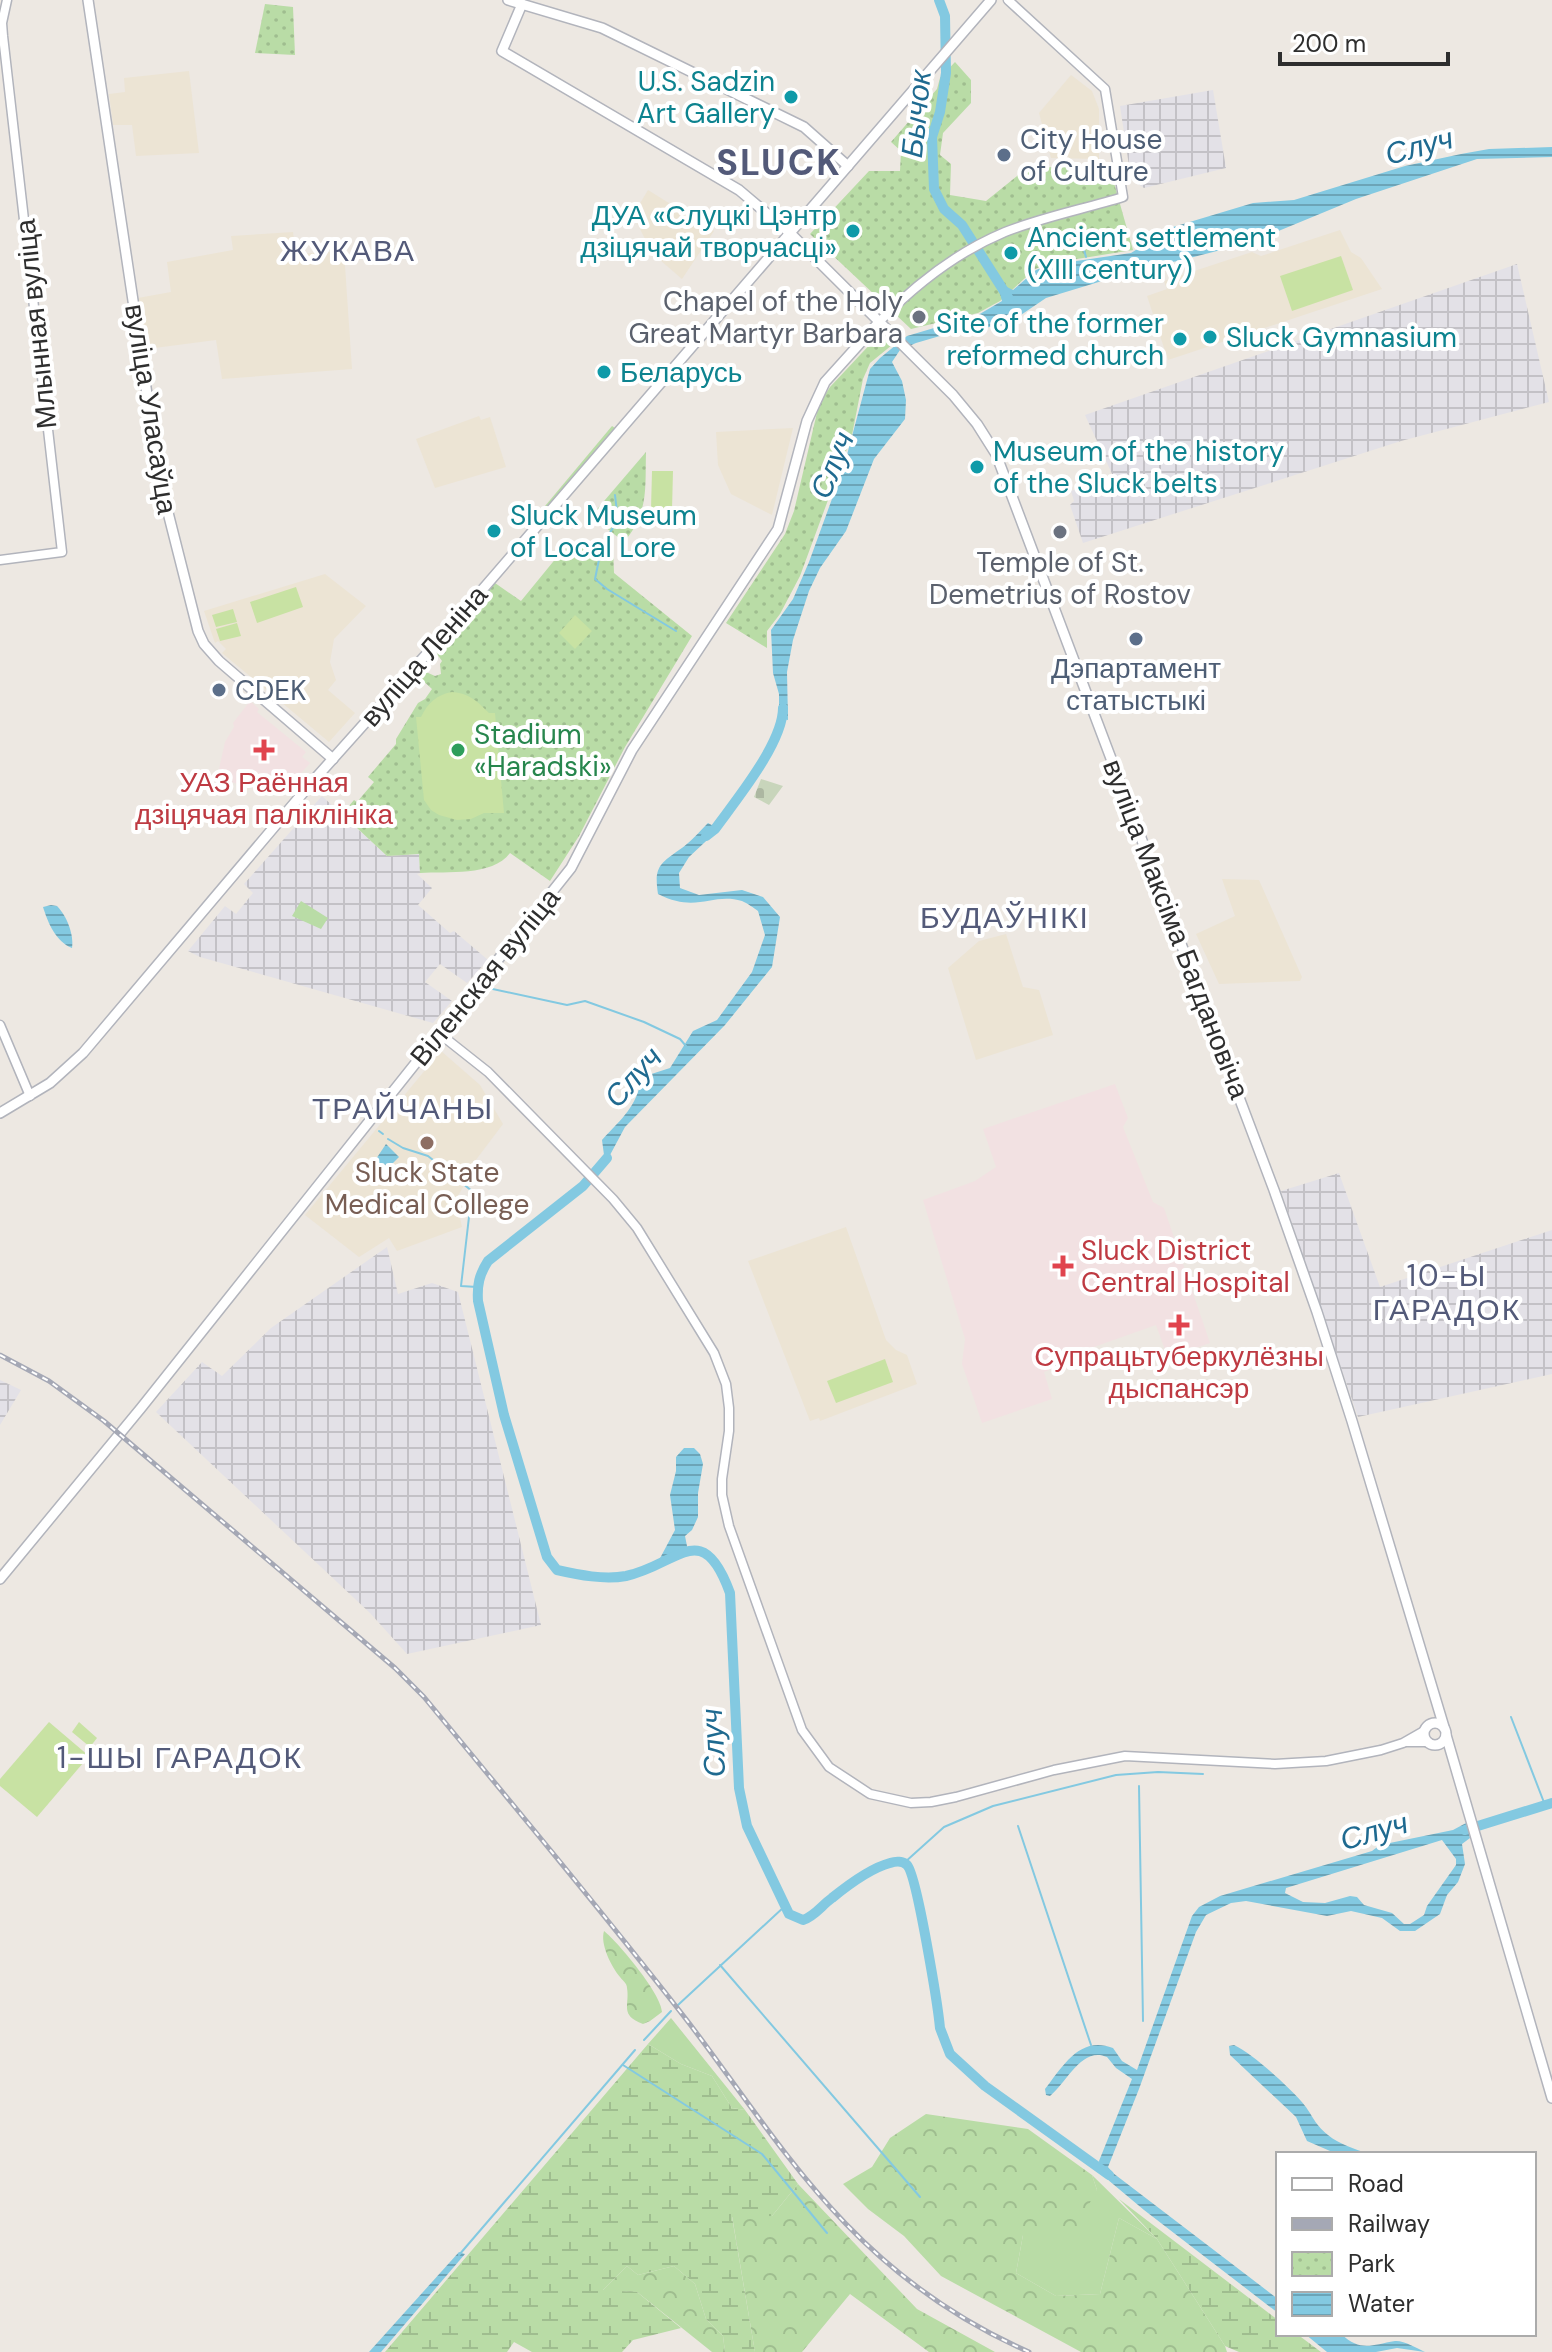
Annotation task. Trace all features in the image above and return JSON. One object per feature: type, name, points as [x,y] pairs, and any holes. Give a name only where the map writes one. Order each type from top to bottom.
[{"type":"main road","name":"вуліца Уласаўца","points":[[88,0],[160,481],[198,631],[204,644],[219,661],[333,759]]},
{"type":"main road","points":[[508,0],[602,28],[804,127],[848,166]]},
{"type":"main road","name":"вуліца Леніна","points":[[0,1113],[59,1076],[83,1053],[333,759],[991,0]]},
{"type":"main road","name":"вуліца Максіма Багдановіча","points":[[522,4],[502,51],[739,190],[790,233],[880,321],[966,410],[996,454],[1317,1312],[1445,1731],[1552,2098]]},
{"type":"main road","name":"Віленская вуліца","points":[[0,1579],[136,1415],[571,868],[632,750],[778,529],[807,421],[820,392],[837,367],[880,321]]},
{"type":"main road","name":"вуліца Максіма Багдановіча","points":[[1426,1728],[1434,1697]]},
{"type":"main road","points":[[1429,1743],[1440,1743],[1445,1731],[1436,1723],[1426,1728],[1429,1743],[1456,1768]]},
{"type":"street","name":"Млынная вуліца","points":[[0,560],[62,552],[3,36],[2,23],[7,0]]},
{"type":"street","points":[[880,321],[928,278],[984,242],[1021,226],[1123,197],[1105,89],[1008,0]]},
{"type":"street","points":[[0,1025],[30,1096]]},
{"type":"street","points":[[440,1034],[488,1072],[611,1197],[637,1228],[722,1369],[729,1408],[722,1495],[729,1526],[802,1730],[829,1767],[849,1783],[890,1800],[931,1802],[1054,1770],[1125,1756],[1292,1764],[1358,1755],[1403,1743],[1429,1743]]},
{"type":"street","points":[[1403,1743],[1426,1728]]},
{"type":"shaded area","points":[[189,71],[199,153],[136,156],[132,125],[113,125],[109,94],[125,92],[124,78]]},
{"type":"shaded area","points":[[1071,75],[1092,91],[1099,109],[1099,159],[1051,158],[1039,113]]},
{"type":"shaded area","points":[[1213,90],[1226,168],[1144,188],[1131,179],[1120,106]]},
{"type":"shaded area","points":[[648,190],[714,231],[682,279],[652,253],[633,215]]},
{"type":"shaded area","points":[[1340,230],[1351,252],[1361,258],[1382,289],[1168,360],[1147,296],[1167,289],[1164,281],[1252,252],[1261,256]]},
{"type":"shaded area","points":[[293,232],[296,254],[344,251],[352,369],[222,379],[216,340],[147,349],[138,298],[171,292],[167,262],[233,250],[231,236]]},
{"type":"shaded area","points":[[1517,264],[1549,402],[1401,441],[1083,543],[1070,505],[1074,501],[1071,491],[1113,476],[1085,415]]},
{"type":"shaded area","points":[[479,416],[481,420],[490,417],[506,467],[435,488],[416,439]]},
{"type":"shaded area","points":[[793,428],[772,515],[731,494],[718,465],[716,432]]},
{"type":"shaded area","points":[[325,574],[366,606],[334,639],[330,662],[336,680],[328,690],[355,713],[329,742],[222,653],[226,649],[218,641],[215,643],[204,611]]},
{"type":"shaded area","name":"УАЗ Раённая дзіцячая паліклініка","points":[[250,701],[259,709],[257,712],[306,752],[302,757],[310,763],[280,797],[260,784],[257,788],[244,781],[241,785],[217,778],[233,723]]},
{"type":"shaded area","points":[[322,796],[387,856],[419,854],[420,873],[417,874],[432,888],[418,905],[488,960],[467,983],[440,964],[425,982],[452,1001],[433,1023],[188,951],[225,906],[236,914],[253,893],[244,884]]},
{"type":"shaded area","points":[[1222,879],[1259,880],[1302,977],[1300,981],[1219,984],[1196,934],[1235,916]]},
{"type":"shaded area","points":[[1006,934],[1023,987],[1039,990],[1053,1035],[976,1060],[948,968],[979,941]]},
{"type":"shaded area","name":"Sluck State Medical College","points":[[441,1051],[480,1085],[503,1124],[466,1173],[469,1177],[456,1199],[462,1227],[397,1251],[389,1238],[359,1257],[305,1215]]},
{"type":"shaded area","name":"Sluck District Central Hospital","points":[[1115,1084],[1128,1118],[1123,1127],[1153,1202],[1164,1208],[1210,1343],[1168,1358],[1156,1325],[1074,1354],[1075,1360],[1044,1372],[1052,1399],[982,1423],[962,1364],[965,1339],[923,1200],[975,1181],[996,1167],[983,1129]]},
{"type":"shaded area","points":[[1339,1173],[1380,1287],[1552,1230],[1552,1374],[1358,1417],[1281,1191]]},
{"type":"shaded area","points":[[846,1227],[886,1340],[907,1355],[917,1384],[820,1421],[819,1418],[810,1421],[748,1261]]},
{"type":"shaded area","points":[[387,1247],[398,1294],[432,1283],[458,1292],[541,1625],[407,1654],[370,1613],[156,1412],[202,1362],[222,1376],[271,1328]]},
{"type":"shaded area","points":[[0,1380],[21,1390],[0,1425]]},
{"type":"green space","points":[[265,4],[293,7],[295,55],[255,53]]},
{"type":"green space","points":[[955,62],[971,80],[971,103],[943,133],[940,155],[951,164],[950,195],[986,201],[1027,168],[1109,165],[1133,250],[1052,263],[1035,269],[1000,301],[978,313],[911,329],[810,234],[869,171],[900,171],[901,151],[891,142],[937,89],[940,78]]},
{"type":"green space","points":[[1341,256],[1353,290],[1292,311],[1280,276]]},
{"type":"green space","points":[[884,338],[892,345],[870,363],[863,379],[852,435],[800,576],[780,614],[767,631],[767,648],[726,623],[785,534],[794,511],[819,404],[830,387],[875,339],[880,342]]},
{"type":"green space","points":[[612,426],[615,428],[535,518]]},
{"type":"green space","points":[[646,452],[642,510],[624,542],[593,514]]},
{"type":"green space","points":[[652,471],[673,471],[672,510],[651,509]]},
{"type":"green space","points":[[566,546],[613,547],[614,573],[692,636],[625,747],[579,836],[550,881],[510,853],[502,861],[481,869],[420,873],[419,854],[387,856],[342,814],[374,782],[368,777],[396,744],[418,703],[432,689],[420,678],[426,672],[435,676],[441,674],[442,661],[437,654],[495,583],[521,601]]},
{"type":"green space","points":[[296,587],[303,607],[257,623],[250,602]]},
{"type":"green space","points":[[233,609],[237,622],[216,627],[212,615]]},
{"type":"green space","points":[[575,615],[592,631],[575,649],[559,633]]},
{"type":"green space","points":[[237,623],[241,636],[220,641],[216,629]]},
{"type":"green space","name":"Stadium «Haradski»","points":[[452,692],[468,696],[489,713],[495,713],[504,813],[484,813],[471,819],[457,820],[439,815],[424,800],[416,717],[421,717],[437,698]]},
{"type":"green space","points":[[761,779],[783,786],[769,805],[754,797]]},
{"type":"green space","points":[[301,901],[328,918],[321,929],[292,916]]},
{"type":"green space","points":[[885,1359],[893,1382],[836,1403],[827,1381]]},
{"type":"green space","points":[[49,1722],[89,1756],[37,1817],[0,1786],[0,1779]]},
{"type":"green space","points":[[79,1722],[97,1738],[90,1747],[72,1732]]},
{"type":"green space","points":[[604,1931],[629,1957],[655,1994],[662,2012],[650,2021],[643,2024],[628,2013],[627,1986],[607,1955]]},
{"type":"green space","points":[[671,2018],[745,2110],[732,2108],[712,2076],[681,2064],[648,2044]]},
{"type":"green space","points":[[648,2044],[681,2064],[712,2076],[732,2108],[745,2110],[798,2184],[772,2216],[732,2217],[755,2352],[725,2352],[723,2336],[706,2319],[695,2284],[674,2266],[638,2275],[627,2266],[603,2290],[637,2292],[681,2328],[633,2340],[622,2352],[532,2352],[514,2342],[507,2352],[385,2352]]},
{"type":"green space","points":[[926,2114],[1028,2129],[1092,2175],[1097,2190],[1070,2238],[1023,2235],[1016,2273],[1056,2296],[1100,2294],[1119,2218],[1157,2239],[1227,2352],[1081,2352],[941,2276],[904,2236],[868,2209],[843,2184],[872,2167],[890,2138]]},
{"type":"green space","points":[[1092,2175],[1157,2239],[1119,2218],[1100,2294],[1056,2296],[1016,2273],[1023,2235],[1097,2190]]},
{"type":"green space","points":[[798,2184],[917,2309],[995,2352],[929,2352],[850,2294],[802,2352],[755,2352],[732,2216],[772,2216]]},
{"type":"green space","points":[[1119,2199],[1276,2318],[1276,2336],[1300,2336],[1321,2352],[1239,2352],[1225,2346],[1157,2239]]},
{"type":"green space","points":[[627,2266],[638,2275],[674,2266],[695,2284],[706,2319],[723,2336],[725,2352],[712,2352],[637,2292],[602,2291]]},
{"type":"water","name":"Случ","points":[[1552,147],[1552,157],[1477,159],[1356,199],[1252,242],[1178,261],[1135,268],[1046,298],[1006,325],[957,331],[900,350],[892,362],[902,381],[906,400],[905,419],[874,459],[846,531],[820,568],[809,591],[793,640],[787,672],[788,720],[779,718],[771,630],[793,599],[809,562],[844,466],[870,369],[907,336],[978,315],[1002,301],[999,290],[1005,286],[1013,290],[1036,270],[1049,265],[1131,253],[1173,227],[1253,203],[1294,200],[1405,166],[1461,154],[1489,149]]},
{"type":"water","points":[[708,823],[719,829],[689,857],[679,873],[680,888],[699,895],[742,890],[763,897],[780,917],[772,967],[725,1025],[625,1127],[602,1170],[597,1166],[604,1155],[602,1140],[632,1104],[642,1077],[670,1068],[693,1031],[717,1020],[752,972],[765,935],[758,911],[742,901],[722,899],[694,903],[672,900],[658,894],[657,878],[663,863]]},
{"type":"water","points":[[57,906],[67,920],[72,948],[57,937],[50,925],[43,907]]},
{"type":"water","points":[[386,1144],[399,1157],[387,1169],[374,1162]]},
{"type":"water","points":[[684,1448],[694,1448],[703,1464],[698,1517],[685,1536],[688,1551],[658,1562],[675,1530],[670,1495],[676,1457]]},
{"type":"water","points":[[1466,1823],[1470,1838],[1462,1844],[1465,1864],[1440,1914],[1415,1931],[1400,1931],[1382,1918],[1351,1911],[1327,1916],[1246,1901],[1231,1903],[1206,1915],[1196,1932],[1108,2167],[1276,2297],[1276,2311],[1101,2174],[1099,2161],[1132,2079],[1107,2057],[1098,2055],[1082,2061],[1050,2096],[1046,2095],[1045,2089],[1073,2055],[1091,2046],[1113,2048],[1122,2061],[1137,2070],[1192,1916],[1199,1907],[1220,1896],[1372,1851],[1380,1845],[1453,1830]],"holes":[[[1442,1840],[1456,1859],[1456,1865],[1424,1915],[1410,1924],[1404,1924],[1392,1913],[1364,1905],[1357,1897],[1325,1903],[1303,1902],[1285,1893],[1286,1888]]]},
{"type":"water","points":[[1229,2046],[1242,2049],[1288,2087],[1328,2135],[1363,2152],[1332,2152],[1307,2141],[1296,2117],[1230,2055]]},
{"type":"water","points":[[459,2252],[465,2254],[381,2352],[369,2352]]},
{"type":"water","points":[[1307,2336],[1343,2336],[1366,2346],[1398,2341],[1425,2352],[1397,2348],[1376,2352],[1327,2352]]},
{"type":"waterway","name":"Бычок","points":[[939,0],[945,16],[946,73],[940,112],[932,137],[934,189],[944,209],[962,225],[1009,299]]},
{"type":"waterway","points":[[1082,243],[1086,257]]},
{"type":"waterway","points":[[615,495],[618,520],[602,545],[595,579],[676,631]]},
{"type":"waterway","name":"Случ","points":[[706,836],[715,829],[767,754],[781,722],[783,708]]},
{"type":"waterway","points":[[488,988],[567,1005],[585,1001],[644,1022],[680,1039],[686,1046]]},
{"type":"waterway","points":[[379,1131],[383,1134]]},
{"type":"waterway","points":[[388,1139],[403,1148],[428,1156],[472,1191],[461,1286],[477,1287]]},
{"type":"waterway","name":"Случ","points":[[607,1158],[583,1186],[488,1261],[478,1285],[478,1301],[504,1415],[547,1557],[557,1570],[609,1577],[626,1576],[687,1552],[698,1551],[709,1556],[720,1570],[730,1593],[739,1788],[747,1826],[789,1914],[803,1920],[875,1869],[895,1862],[907,1865],[921,1915],[940,2028],[950,2054],[985,2086],[1109,2175]]},
{"type":"waterway","points":[[1511,1717],[1545,1805]]},
{"type":"waterway","points":[[904,1863],[944,1827],[993,1806],[1116,1775],[1158,1772],[1203,1774]]},
{"type":"waterway","points":[[1139,1786],[1143,2021]]},
{"type":"waterway","name":"Случ","points":[[1465,1830],[1552,1803]]},
{"type":"waterway","points":[[1018,1826],[1091,2045]]},
{"type":"waterway","points":[[678,2005],[785,1906]]},
{"type":"waterway","points":[[720,1965],[920,2197]]},
{"type":"waterway","points":[[644,2040],[671,2011]]},
{"type":"waterway","points":[[459,2255],[635,2050]]},
{"type":"waterway","points":[[623,2065],[762,2154],[827,2233]]},
{"type":"railway","points":[[0,1355],[49,1381],[104,1421],[395,1668],[424,1697],[591,1900],[824,2201],[887,2263],[932,2297],[979,2327],[1029,2352]]},
{"type":"place","name":"U.S. Sadzin Art Gallery","points":[[791,97]]},
{"type":"place","name":"City House of Culture","points":[[1004,155]]},
{"type":"place","name":"ДУА «Слуцкі Цэнтр дзіцячай творчасці»","points":[[853,231]]},
{"type":"place","name":"Ancient settlement (XIII century)","points":[[1011,253]]},
{"type":"place","name":"Chapel of the Holy Great Martyr Barbara","points":[[919,317]]},
{"type":"place","name":"Sluck Gymnasium","points":[[1210,337]]},
{"type":"place","name":"Site of the former reformed church","points":[[1180,339]]},
{"type":"place","name":"Беларусь","points":[[604,372]]},
{"type":"place","name":"Museum of the history of the Sluck belts","points":[[977,467]]},
{"type":"place","name":"Sluck Museum of Local Lore","points":[[494,531]]},
{"type":"place","name":"Temple of St. Demetrius of Rostov","points":[[1060,532]]},
{"type":"place","name":"Дэпартамент статыстыкі","points":[[1136,639]]},
{"type":"place","name":"CDEK","points":[[219,690]]},
{"type":"place","name":"УАЗ Раённая дзіцячая паліклініка","points":[[264,750]]},
{"type":"place","name":"Stadium «Haradski»","points":[[458,750]]},
{"type":"place","name":"Sluck State Medical College","points":[[427,1143]]},
{"type":"place","name":"Sluck District Central Hospital","points":[[1063,1266]]},
{"type":"place","name":"Супрацьтуберкулёзны дыспансэр","points":[[1179,1325]]},
{"type":"district","name":"SLUCK","points":[[779,162]]},
{"type":"district","name":"ЖУКАВА","points":[[348,250]]},
{"type":"district","name":"БУДАЎНІКІ","points":[[1005,917]]},
{"type":"district","name":"ТРАЙЧАНЫ","points":[[403,1108]]},
{"type":"district","name":"10-Ы ГАРАДОК","points":[[1447,1292]]},
{"type":"district","name":"1-ШЫ ГАРАДОК","points":[[180,1757]]}]
